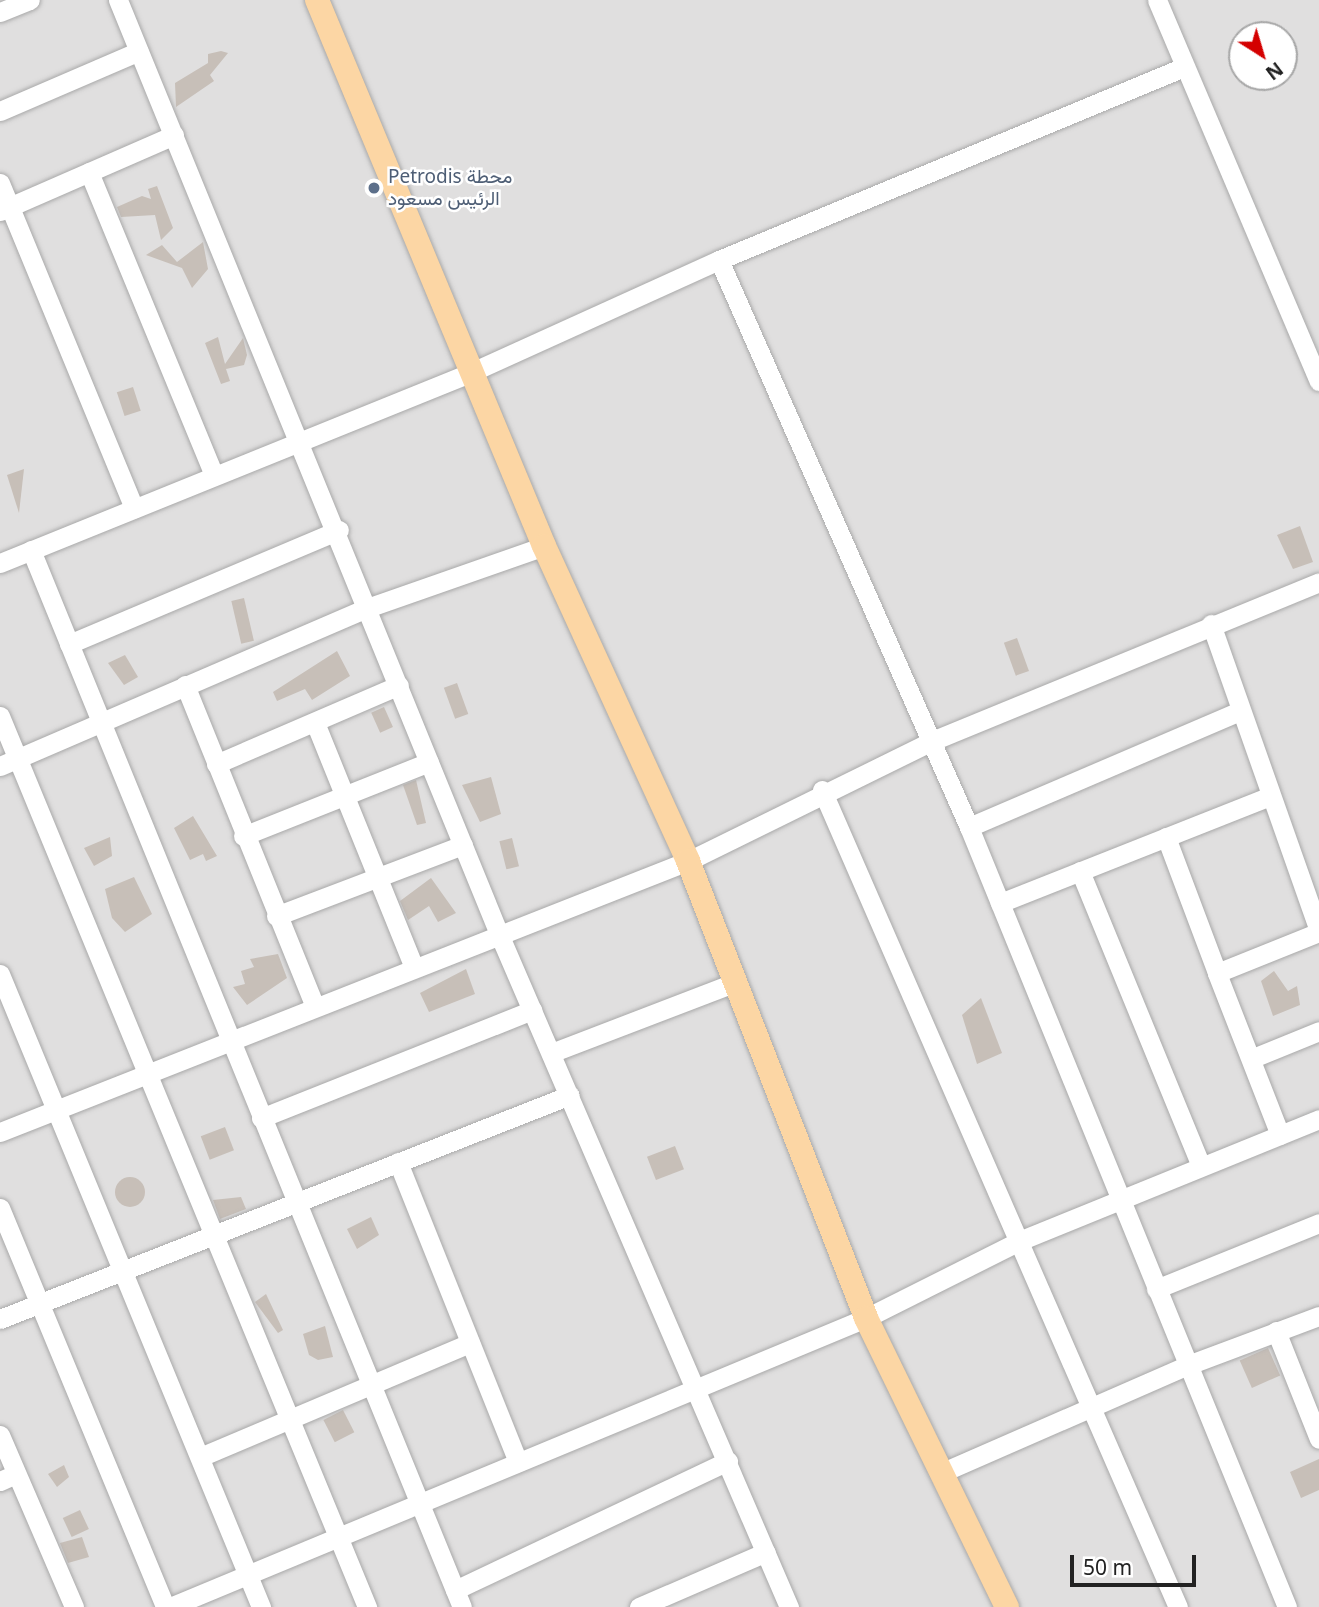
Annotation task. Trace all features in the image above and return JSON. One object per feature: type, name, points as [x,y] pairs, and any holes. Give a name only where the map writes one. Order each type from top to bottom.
[{"type":"main road","points":[[317,0],[544,546],[688,861],[866,1318],[1007,1607]]},
{"type":"street","points":[[0,12],[30,0]]},
{"type":"street","points":[[118,0],[339,530],[499,934],[697,1387],[789,1607]]},
{"type":"street","points":[[1157,0],[1319,381]]},
{"type":"street","points":[[0,111],[139,51]]},
{"type":"street","points":[[0,563],[472,372],[719,260],[1184,66]]},
{"type":"street","points":[[5,209],[174,135]]},
{"type":"street","points":[[89,172],[214,475]]},
{"type":"street","points":[[0,183],[5,209],[135,508]]},
{"type":"street","points":[[719,260],[932,741],[1287,1607]]},
{"type":"street","points":[[69,644],[339,530]]},
{"type":"street","points":[[0,766],[101,725],[185,685],[370,607],[544,546]]},
{"type":"street","points":[[31,551],[293,1202],[458,1599],[728,1461]]},
{"type":"street","points":[[0,1132],[314,1005],[688,861],[822,790],[932,741],[1211,624],[1319,582]]},
{"type":"street","points":[[1211,624],[1239,711],[1319,931],[1217,973]]},
{"type":"street","points":[[185,685],[275,916],[314,1005]]},
{"type":"street","points":[[216,764],[316,725],[399,685]]},
{"type":"street","points":[[968,827],[1239,711]]},
{"type":"street","points":[[0,716],[367,1607]]},
{"type":"street","points":[[316,725],[414,968]]},
{"type":"street","points":[[243,836],[429,762]]},
{"type":"street","points":[[822,790],[1178,1607]]},
{"type":"street","points":[[1000,903],[1270,796]]},
{"type":"street","points":[[1166,837],[1217,973],[1253,1058],[1280,1135]]},
{"type":"street","points":[[275,916],[463,845]]},
{"type":"street","points":[[1080,871],[1201,1166]]},
{"type":"street","points":[[0,974],[261,1607]]},
{"type":"street","points":[[551,1053],[736,982]]},
{"type":"street","points":[[261,1118],[532,1010]]},
{"type":"street","points":[[1253,1058],[1319,1031]]},
{"type":"street","points":[[0,1319],[293,1202],[570,1096]]},
{"type":"street","points":[[170,1607],[866,1318],[1019,1241],[1120,1197],[1319,1119]]},
{"type":"street","points":[[398,1162],[517,1462]]},
{"type":"street","points":[[0,1208],[164,1607]]},
{"type":"street","points":[[1156,1289],[1319,1223]]},
{"type":"street","points":[[943,1472],[1188,1364],[1319,1316]]},
{"type":"street","points":[[1276,1331],[1319,1440]]},
{"type":"street","points":[[200,1457],[470,1343]]},
{"type":"street","points":[[0,1435],[8,1478],[74,1607]]},
{"type":"street","points":[[639,1607],[662,1602],[766,1552]]},
{"type":"shaded area","points":[[0,0],[1319,0],[1319,1607],[0,1607]]},
{"type":"building","points":[[221,51],[228,53],[210,75],[214,81],[176,107],[175,83],[208,63],[208,54]]},
{"type":"building","points":[[157,186],[173,228],[161,240],[155,215],[121,217],[117,207],[142,196],[151,199],[148,189]]},
{"type":"building","points":[[203,242],[208,269],[192,288],[182,268],[146,255],[162,245],[177,262]]},
{"type":"building","points":[[218,337],[225,364],[243,338],[247,355],[244,365],[226,369],[230,381],[221,384],[205,343]]},
{"type":"building","points":[[133,387],[141,411],[125,416],[117,392]]},
{"type":"building","points":[[24,469],[19,513],[7,475]]},
{"type":"building","points":[[1300,526],[1313,562],[1293,569],[1277,535]]},
{"type":"building","points":[[244,598],[254,641],[241,644],[231,601]]},
{"type":"building","points":[[1017,638],[1029,671],[1016,676],[1004,643]]},
{"type":"building","points":[[337,651],[350,676],[312,700],[305,689],[277,701],[273,692]]},
{"type":"building","points":[[125,655],[138,677],[124,685],[108,663]]},
{"type":"building","points":[[457,683],[468,714],[455,719],[444,688]]},
{"type":"building","points":[[384,707],[393,727],[380,733],[371,713]]},
{"type":"building","points":[[491,777],[501,814],[480,822],[462,785]]},
{"type":"building","points":[[416,780],[426,823],[417,825],[403,785]]},
{"type":"building","points":[[193,816],[217,856],[206,861],[203,854],[190,860],[174,828]]},
{"type":"building","points":[[110,837],[112,856],[94,866],[84,848]]},
{"type":"building","points":[[512,838],[519,866],[506,869],[499,841]]},
{"type":"building","points":[[134,877],[152,914],[125,932],[112,918],[105,889]]},
{"type":"building","points":[[431,878],[456,913],[438,922],[429,906],[408,920],[400,901]]},
{"type":"building","points":[[278,954],[287,978],[247,1005],[233,987],[245,984],[241,971],[254,967],[250,959]]},
{"type":"building","points":[[466,969],[475,994],[429,1012],[420,993]]},
{"type":"building","points":[[1274,971],[1288,991],[1297,986],[1300,1005],[1273,1016],[1261,981]]},
{"type":"building","points":[[981,998],[1002,1053],[977,1064],[962,1015]]},
{"type":"building","points":[[225,1127],[234,1150],[210,1160],[201,1136]]},
{"type":"building","points":[[675,1146],[684,1169],[656,1180],[647,1157]]},
{"type":"building","points":[[130,1177],[136,1178],[144,1186],[144,1198],[136,1206],[130,1207],[124,1206],[116,1198],[115,1192],[116,1186],[124,1178]]},
{"type":"building","points":[[241,1197],[246,1209],[220,1219],[213,1200]]},
{"type":"building","points":[[371,1217],[379,1235],[357,1249],[347,1229]]},
{"type":"building","points":[[266,1294],[283,1330],[278,1333],[255,1302]]},
{"type":"building","points":[[325,1326],[333,1357],[318,1360],[309,1355],[303,1334]]},
{"type":"building","points":[[1268,1348],[1280,1375],[1252,1388],[1240,1361]]},
{"type":"building","points":[[343,1410],[354,1432],[335,1442],[323,1420]]},
{"type":"building","points":[[1319,1459],[1319,1490],[1301,1498],[1290,1472]]},
{"type":"building","points":[[64,1465],[69,1477],[57,1487],[48,1474]]},
{"type":"building","points":[[80,1510],[89,1529],[72,1537],[63,1518]]},
{"type":"building","points":[[82,1537],[89,1557],[68,1563],[60,1543]]},
{"type":"place","name":"Petrodis محطة الرئيس مسعود","points":[[374,188]]}]
